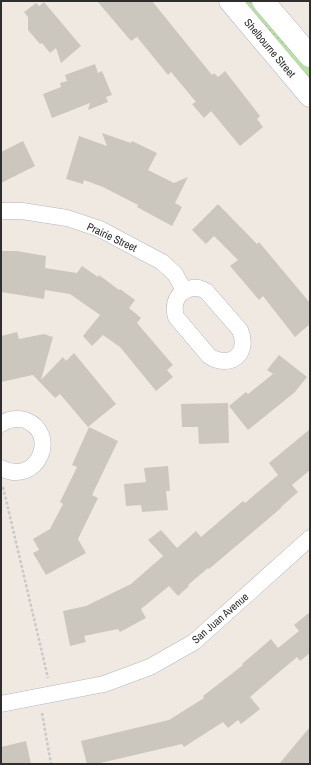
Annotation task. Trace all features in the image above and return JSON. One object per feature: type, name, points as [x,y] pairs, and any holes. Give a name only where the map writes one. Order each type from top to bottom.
[{"type":"main road","name":"Shelbourne Street","points":[[230,1],[310,96]]},
{"type":"main road","points":[[264,1],[310,56]]},
{"type":"street","name":"Prairie Street","points":[[1,211],[22,211],[67,218],[100,229],[162,262],[175,274],[184,290]]},
{"type":"street","points":[[199,288],[206,292],[240,330],[243,338],[243,346],[240,354],[225,362],[216,361],[209,356],[176,317],[174,310],[175,302],[178,295],[184,290],[199,288]]},
{"type":"street","points":[[1,424],[12,419],[20,419],[29,422],[36,427],[41,435],[43,443],[42,452],[32,467],[25,471],[16,472],[4,469]]},
{"type":"street","name":"San Juan Avenue","points":[[1,704],[104,684],[150,667],[194,642],[310,538]]},
{"type":"path","points":[[4,469],[1,480],[43,656]]},
{"type":"green space","points":[[237,1],[257,1],[310,64],[310,89]]},
{"type":"building","points":[[97,1],[152,1],[212,75],[214,73],[218,77],[225,71],[260,116],[257,119],[263,127],[240,146],[211,111],[204,118],[192,104],[196,102],[171,72],[168,75],[137,37],[131,41]]},
{"type":"building","points":[[44,2],[81,46],[61,63],[56,48],[50,53],[28,30],[28,17],[24,12],[36,3],[39,6]]},
{"type":"building","points":[[95,64],[98,73],[102,71],[112,95],[106,97],[108,102],[88,110],[90,103],[52,118],[43,94],[61,87],[60,83],[67,81],[65,75]]},
{"type":"building","points":[[102,133],[131,143],[132,141],[157,153],[148,170],[174,183],[188,177],[175,203],[182,207],[172,226],[137,207],[138,205],[103,187],[84,180],[83,184],[66,179],[79,136],[107,146]]},
{"type":"building","points":[[23,141],[35,166],[1,183],[1,152]]},
{"type":"building","points":[[218,204],[257,244],[259,242],[310,303],[310,324],[295,337],[263,296],[259,300],[230,266],[238,260],[214,236],[206,244],[192,230]]},
{"type":"building","points":[[1,251],[17,251],[46,256],[45,268],[77,273],[82,266],[98,277],[99,275],[119,290],[120,289],[135,300],[129,308],[141,318],[137,323],[173,365],[167,370],[173,377],[156,391],[120,347],[103,335],[92,346],[83,336],[100,315],[70,294],[45,290],[44,299],[1,292]]},
{"type":"building","points":[[17,332],[19,339],[44,334],[53,337],[41,380],[63,357],[66,361],[74,353],[116,404],[88,427],[60,394],[55,398],[33,375],[1,382],[1,336]]},
{"type":"building","points":[[279,355],[307,377],[295,392],[248,430],[229,406],[246,392],[248,394],[273,374],[267,370]]},
{"type":"building","points":[[228,403],[229,443],[199,444],[198,427],[182,427],[181,404]]},
{"type":"building","points":[[89,427],[118,441],[92,495],[98,498],[78,539],[86,553],[46,575],[33,553],[39,550],[33,539],[50,529],[63,504],[60,502],[77,467],[72,465]]},
{"type":"building","points":[[310,429],[310,470],[292,485],[298,492],[281,508],[188,585],[189,586],[178,596],[169,586],[141,609],[146,618],[120,632],[118,629],[84,636],[86,642],[70,646],[63,611],[86,606],[131,584],[163,556],[148,540],[161,530],[177,548],[196,531],[201,537],[243,501],[245,503],[278,475],[269,463]]},
{"type":"building","points":[[168,466],[170,491],[166,491],[168,510],[142,512],[141,505],[126,506],[124,484],[146,482],[144,468]]},
{"type":"building","points":[[310,612],[310,653],[300,661],[297,657],[250,697],[260,709],[241,724],[238,720],[228,728],[223,722],[184,747],[182,744],[96,764],[87,764],[81,741],[169,720],[204,698],[203,696],[243,665],[242,664],[271,639],[278,648],[299,631],[294,625]]},
{"type":"building","points":[[310,727],[310,764],[279,764]]},
{"type":"building","points":[[26,741],[31,764],[1,764],[1,747]]}]
